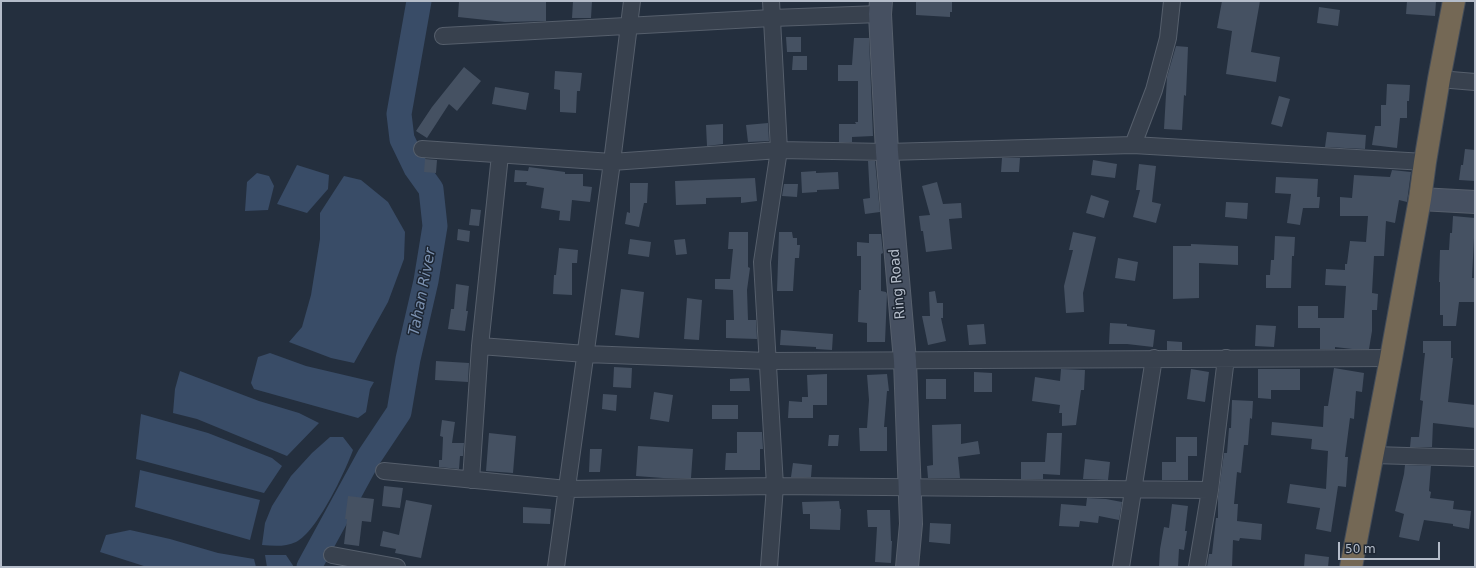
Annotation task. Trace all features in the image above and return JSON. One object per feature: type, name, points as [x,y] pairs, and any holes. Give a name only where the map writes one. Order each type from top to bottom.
[{"type":"highway","points":[[1351,567],[1420,199],[1439,79],[1454,1]]},
{"type":"street","points":[[556,567],[612,162],[632,1]]},
{"type":"street","points":[[769,567],[775,486],[762,262],[779,150],[771,1]]},
{"type":"street","points":[[1133,145],[1154,90],[1168,38],[1172,1]]},
{"type":"street","points":[[443,36],[772,18],[880,5]]},
{"type":"street","name":"Ring Road","points":[[880,5],[887,152],[905,361],[911,524],[907,567]]},
{"type":"street","points":[[1439,79],[1475,82]]},
{"type":"street","points":[[422,149],[612,162],[779,150],[887,152],[1133,145],[1425,162]]},
{"type":"street","points":[[471,480],[480,346],[500,155]]},
{"type":"street","points":[[1420,199],[1475,202]]},
{"type":"street","points":[[480,346],[586,354],[767,361],[1391,358]]},
{"type":"street","points":[[1121,567],[1154,358]]},
{"type":"street","points":[[1197,567],[1210,490],[1226,358]]},
{"type":"street","points":[[1373,455],[1475,458]]},
{"type":"street","points":[[384,472],[567,489],[775,486],[1210,490]]},
{"type":"street","points":[[332,555],[397,567]]},
{"type":"water","points":[[297,165],[329,175],[328,189],[307,213],[277,204]]},
{"type":"water","points":[[257,173],[269,176],[274,186],[268,210],[245,211],[247,182]]},
{"type":"water","points":[[344,176],[361,180],[388,202],[405,232],[404,259],[388,302],[354,363],[331,358],[289,342],[302,327],[311,295],[320,239],[320,213]]},
{"type":"water","points":[[270,353],[306,366],[374,382],[370,389],[366,412],[358,418],[254,389],[251,383],[258,357]]},
{"type":"water","points":[[180,371],[259,401],[299,413],[319,423],[287,456],[197,419],[173,413],[175,389]]},
{"type":"water","points":[[141,414],[208,433],[272,458],[282,466],[264,493],[136,459]]},
{"type":"water","points":[[330,437],[343,437],[353,450],[337,486],[321,514],[313,526],[296,542],[292,544],[275,546],[262,545],[265,523],[272,506],[291,476],[312,453]]},
{"type":"water","points":[[140,470],[260,500],[250,540],[135,507]]},
{"type":"water","points":[[130,530],[170,539],[218,553],[254,559],[256,567],[147,567],[100,552],[106,535]]},
{"type":"water","points":[[265,555],[286,555],[294,567],[267,567]]},
{"type":"building","points":[[459,1],[546,1],[546,21],[505,22],[458,17]]},
{"type":"building","points":[[573,1],[592,1],[591,18],[572,18]]},
{"type":"building","points":[[916,1],[952,1],[952,12],[950,12],[950,17],[916,15]]},
{"type":"building","points":[[1222,1],[1260,1],[1251,52],[1280,57],[1276,82],[1226,74],[1232,31],[1217,28]]},
{"type":"building","points":[[1407,1],[1436,1],[1435,16],[1406,14]]},
{"type":"building","points":[[1319,7],[1340,10],[1338,26],[1317,23]]},
{"type":"building","points":[[786,37],[801,37],[801,52],[787,52]]},
{"type":"building","points":[[854,38],[869,38],[873,136],[852,137],[852,142],[839,142],[839,124],[856,124],[855,122],[858,122],[858,81],[838,81],[838,65],[852,65]]},
{"type":"building","points":[[1176,46],[1188,47],[1186,96],[1184,95],[1182,130],[1164,129],[1167,77]]},
{"type":"building","points":[[793,56],[807,56],[807,70],[792,70]]},
{"type":"building","points":[[464,67],[481,81],[457,111],[449,104],[427,138],[416,131],[432,107]]},
{"type":"building","points":[[555,71],[582,73],[580,91],[577,91],[576,113],[560,112],[560,90],[554,89]]},
{"type":"building","points":[[1387,84],[1410,85],[1409,101],[1407,101],[1407,118],[1400,118],[1397,148],[1372,145],[1375,126],[1381,126],[1381,105],[1386,105]]},
{"type":"building","points":[[495,87],[529,93],[526,110],[492,104]]},
{"type":"building","points":[[1279,96],[1290,99],[1282,127],[1271,124]]},
{"type":"building","points":[[768,123],[769,141],[748,142],[746,125]]},
{"type":"building","points":[[723,124],[723,144],[707,146],[706,125]]},
{"type":"building","points":[[1327,132],[1366,135],[1365,149],[1325,147]]},
{"type":"building","points":[[1465,149],[1475,150],[1475,181],[1459,180]]},
{"type":"building","points":[[1002,158],[1020,158],[1019,172],[1001,172]]},
{"type":"building","points":[[425,159],[437,160],[436,173],[424,172]]},
{"type":"building","points":[[1093,160],[1117,164],[1115,178],[1091,175]]},
{"type":"building","points":[[868,161],[875,161],[880,212],[865,214],[863,199],[870,198]]},
{"type":"building","points":[[1139,164],[1156,166],[1152,202],[1161,204],[1156,223],[1133,217],[1140,190],[1136,190]]},
{"type":"building","points":[[529,167],[565,172],[565,174],[583,174],[583,186],[592,187],[590,202],[572,200],[570,221],[559,220],[560,211],[541,208],[544,188],[526,185],[527,182],[514,182],[515,170],[528,171]]},
{"type":"building","points":[[1392,170],[1411,172],[1407,202],[1399,200],[1395,223],[1386,221],[1384,256],[1374,256],[1372,293],[1378,294],[1377,310],[1372,310],[1372,331],[1369,349],[1335,347],[1335,349],[1320,349],[1320,328],[1298,328],[1298,306],[1318,306],[1318,318],[1344,318],[1346,286],[1325,285],[1326,269],[1345,270],[1350,241],[1366,242],[1368,216],[1340,216],[1340,197],[1352,198],[1354,175],[1390,177]]},
{"type":"building","points":[[816,171],[816,173],[838,172],[839,189],[817,190],[817,192],[802,193],[801,172]]},
{"type":"building","points":[[1276,177],[1318,179],[1317,197],[1320,197],[1319,208],[1303,208],[1300,225],[1287,223],[1291,194],[1275,193]]},
{"type":"building","points":[[755,178],[757,201],[741,203],[741,197],[706,198],[706,204],[676,205],[675,181]]},
{"type":"building","points":[[937,182],[943,204],[961,203],[962,218],[949,219],[952,249],[926,252],[919,216],[930,215],[922,186]]},
{"type":"building","points":[[630,183],[648,183],[647,203],[644,203],[639,227],[625,224],[627,212],[630,213]]},
{"type":"building","points":[[784,184],[798,184],[797,197],[782,196]]},
{"type":"building","points":[[1091,195],[1109,201],[1104,218],[1086,213]]},
{"type":"building","points":[[1226,202],[1248,203],[1247,219],[1225,217]]},
{"type":"building","points":[[471,209],[481,210],[479,226],[469,225]]},
{"type":"building","points":[[1453,216],[1475,218],[1472,278],[1475,278],[1475,302],[1459,302],[1456,326],[1443,326],[1443,315],[1440,315],[1440,250],[1449,250]]},
{"type":"building","points":[[458,229],[470,231],[469,242],[457,240]]},
{"type":"building","points":[[729,232],[748,232],[748,267],[750,268],[747,290],[748,320],[756,320],[757,339],[726,338],[726,320],[734,320],[733,290],[715,289],[715,279],[730,279],[733,249],[728,249]]},
{"type":"building","points":[[779,232],[792,232],[793,238],[797,238],[797,245],[800,245],[799,258],[795,258],[793,291],[777,291]]},
{"type":"building","points":[[1073,232],[1096,237],[1083,293],[1084,312],[1066,313],[1064,286],[1073,250],[1069,250]]},
{"type":"building","points":[[869,234],[881,234],[883,253],[881,254],[881,291],[886,292],[887,294],[885,342],[867,342],[867,323],[858,322],[859,290],[861,290],[861,256],[857,256],[857,242],[869,243]]},
{"type":"building","points":[[1275,236],[1295,237],[1294,256],[1292,256],[1291,288],[1266,288],[1266,275],[1270,275],[1271,260],[1274,260]]},
{"type":"building","points":[[630,239],[651,242],[649,257],[628,254]]},
{"type":"building","points":[[685,239],[687,254],[676,255],[674,240]]},
{"type":"building","points":[[1191,244],[1238,246],[1238,265],[1199,263],[1199,298],[1173,299],[1173,246],[1191,246]]},
{"type":"building","points":[[559,248],[578,250],[577,263],[572,263],[572,295],[553,294],[554,275],[556,275]]},
{"type":"building","points":[[1118,258],[1138,262],[1135,281],[1115,278]]},
{"type":"building","points":[[456,284],[469,286],[466,311],[468,311],[465,331],[448,329],[451,309],[454,309]]},
{"type":"building","points":[[621,289],[644,292],[639,338],[615,335]]},
{"type":"building","points":[[935,291],[937,303],[943,303],[943,318],[941,318],[946,341],[928,345],[922,316],[930,316],[929,292]]},
{"type":"building","points":[[687,298],[702,300],[699,340],[684,339]]},
{"type":"building","points":[[1110,323],[1127,324],[1127,326],[1155,330],[1153,347],[1127,344],[1109,344]]},
{"type":"building","points":[[984,324],[986,344],[969,345],[967,325]]},
{"type":"building","points":[[1256,325],[1276,326],[1274,347],[1255,346]]},
{"type":"building","points":[[781,330],[833,334],[832,350],[816,349],[816,347],[780,345]]},
{"type":"building","points":[[1167,341],[1182,342],[1182,350],[1167,350]]},
{"type":"building","points":[[1423,341],[1451,341],[1451,358],[1453,358],[1448,402],[1475,405],[1475,428],[1433,423],[1432,447],[1410,447],[1411,437],[1419,437],[1423,401],[1420,400],[1425,353],[1423,353]]},
{"type":"building","points":[[436,361],[469,363],[468,382],[435,380]]},
{"type":"building","points":[[614,367],[632,368],[631,388],[613,387]]},
{"type":"building","points":[[1334,368],[1364,373],[1362,392],[1356,391],[1354,419],[1350,418],[1345,457],[1348,457],[1346,487],[1338,486],[1331,532],[1316,529],[1320,508],[1287,503],[1290,484],[1326,489],[1328,451],[1311,449],[1312,439],[1271,435],[1272,422],[1323,427],[1324,406],[1328,406]]},
{"type":"building","points":[[1061,369],[1085,370],[1084,390],[1081,390],[1076,425],[1062,426],[1062,413],[1059,413],[1060,405],[1032,401],[1035,377],[1060,381]]},
{"type":"building","points":[[1191,369],[1209,372],[1205,402],[1187,399]]},
{"type":"building","points":[[1258,369],[1300,369],[1300,390],[1271,390],[1271,399],[1258,398]]},
{"type":"building","points":[[974,372],[992,373],[992,392],[974,392]]},
{"type":"building","points":[[827,374],[827,405],[813,405],[813,418],[788,418],[789,401],[802,402],[802,397],[808,397],[807,375]]},
{"type":"building","points":[[887,374],[889,391],[887,391],[884,427],[887,427],[887,451],[860,451],[859,428],[867,428],[869,400],[867,375]]},
{"type":"building","points":[[749,378],[750,391],[730,391],[730,379]]},
{"type":"building","points":[[926,379],[946,379],[946,399],[926,399]]},
{"type":"building","points":[[654,392],[673,395],[669,422],[650,419]]},
{"type":"building","points":[[603,394],[617,395],[616,411],[602,409]]},
{"type":"building","points":[[1232,400],[1253,401],[1248,445],[1244,445],[1241,473],[1237,472],[1234,504],[1238,504],[1237,521],[1262,524],[1261,540],[1240,538],[1239,541],[1233,540],[1232,567],[1207,567],[1209,554],[1212,554],[1216,518],[1218,518],[1218,497],[1224,453],[1227,453],[1229,428],[1231,428]]},
{"type":"building","points":[[712,405],[738,405],[738,419],[712,419]]},
{"type":"building","points":[[442,420],[455,422],[452,443],[464,443],[463,456],[460,456],[459,469],[439,467],[439,460],[442,460],[443,437],[440,436]]},
{"type":"building","points":[[961,424],[961,444],[978,441],[980,454],[958,457],[960,478],[928,478],[927,466],[933,465],[932,425]]},
{"type":"building","points":[[737,432],[762,432],[763,449],[760,449],[760,470],[725,470],[726,453],[737,453]]},
{"type":"building","points":[[489,433],[516,436],[513,473],[486,471]]},
{"type":"building","points":[[1047,433],[1062,433],[1060,475],[1043,474],[1043,479],[1021,479],[1021,462],[1045,462]]},
{"type":"building","points":[[829,435],[839,435],[838,446],[828,446]]},
{"type":"building","points":[[1176,437],[1197,437],[1197,456],[1188,456],[1188,480],[1162,480],[1162,462],[1176,462]]},
{"type":"building","points":[[638,446],[693,449],[691,478],[636,476]]},
{"type":"building","points":[[590,449],[602,449],[600,472],[589,472]]},
{"type":"building","points":[[1085,459],[1110,462],[1108,480],[1083,479]]},
{"type":"building","points":[[793,463],[812,465],[811,477],[791,477]]},
{"type":"building","points":[[1405,465],[1431,466],[1429,491],[1431,492],[1430,498],[1454,501],[1453,509],[1471,511],[1469,529],[1453,526],[1453,524],[1424,520],[1419,541],[1399,537],[1404,514],[1395,511]]},
{"type":"building","points":[[384,486],[403,488],[400,508],[382,506]]},
{"type":"building","points":[[348,496],[374,499],[371,522],[362,521],[359,546],[344,544]]},
{"type":"building","points":[[1087,498],[1122,502],[1119,520],[1099,516],[1098,523],[1080,521],[1079,527],[1059,526],[1061,504],[1086,506]]},
{"type":"building","points":[[406,500],[432,505],[421,558],[395,553],[396,549],[380,546],[383,531],[399,535]]},
{"type":"building","points":[[839,501],[841,509],[840,530],[810,529],[810,514],[803,514],[802,502]]},
{"type":"building","points":[[1172,504],[1188,506],[1185,531],[1187,531],[1184,550],[1179,549],[1178,567],[1159,567],[1160,549],[1164,527],[1169,528]]},
{"type":"building","points":[[523,507],[551,509],[550,524],[523,523]]},
{"type":"building","points":[[867,510],[890,510],[892,541],[891,563],[875,562],[877,527],[868,527]]},
{"type":"building","points":[[930,523],[951,524],[950,544],[929,542]]},
{"type":"building","points":[[1305,554],[1329,557],[1328,567],[1304,567]]},
{"type":"waterway","name":"Tahan River","points":[[309,567],[369,457],[399,412],[408,359],[426,281],[435,226],[431,189],[416,168],[402,139],[399,114],[419,1]]}]
